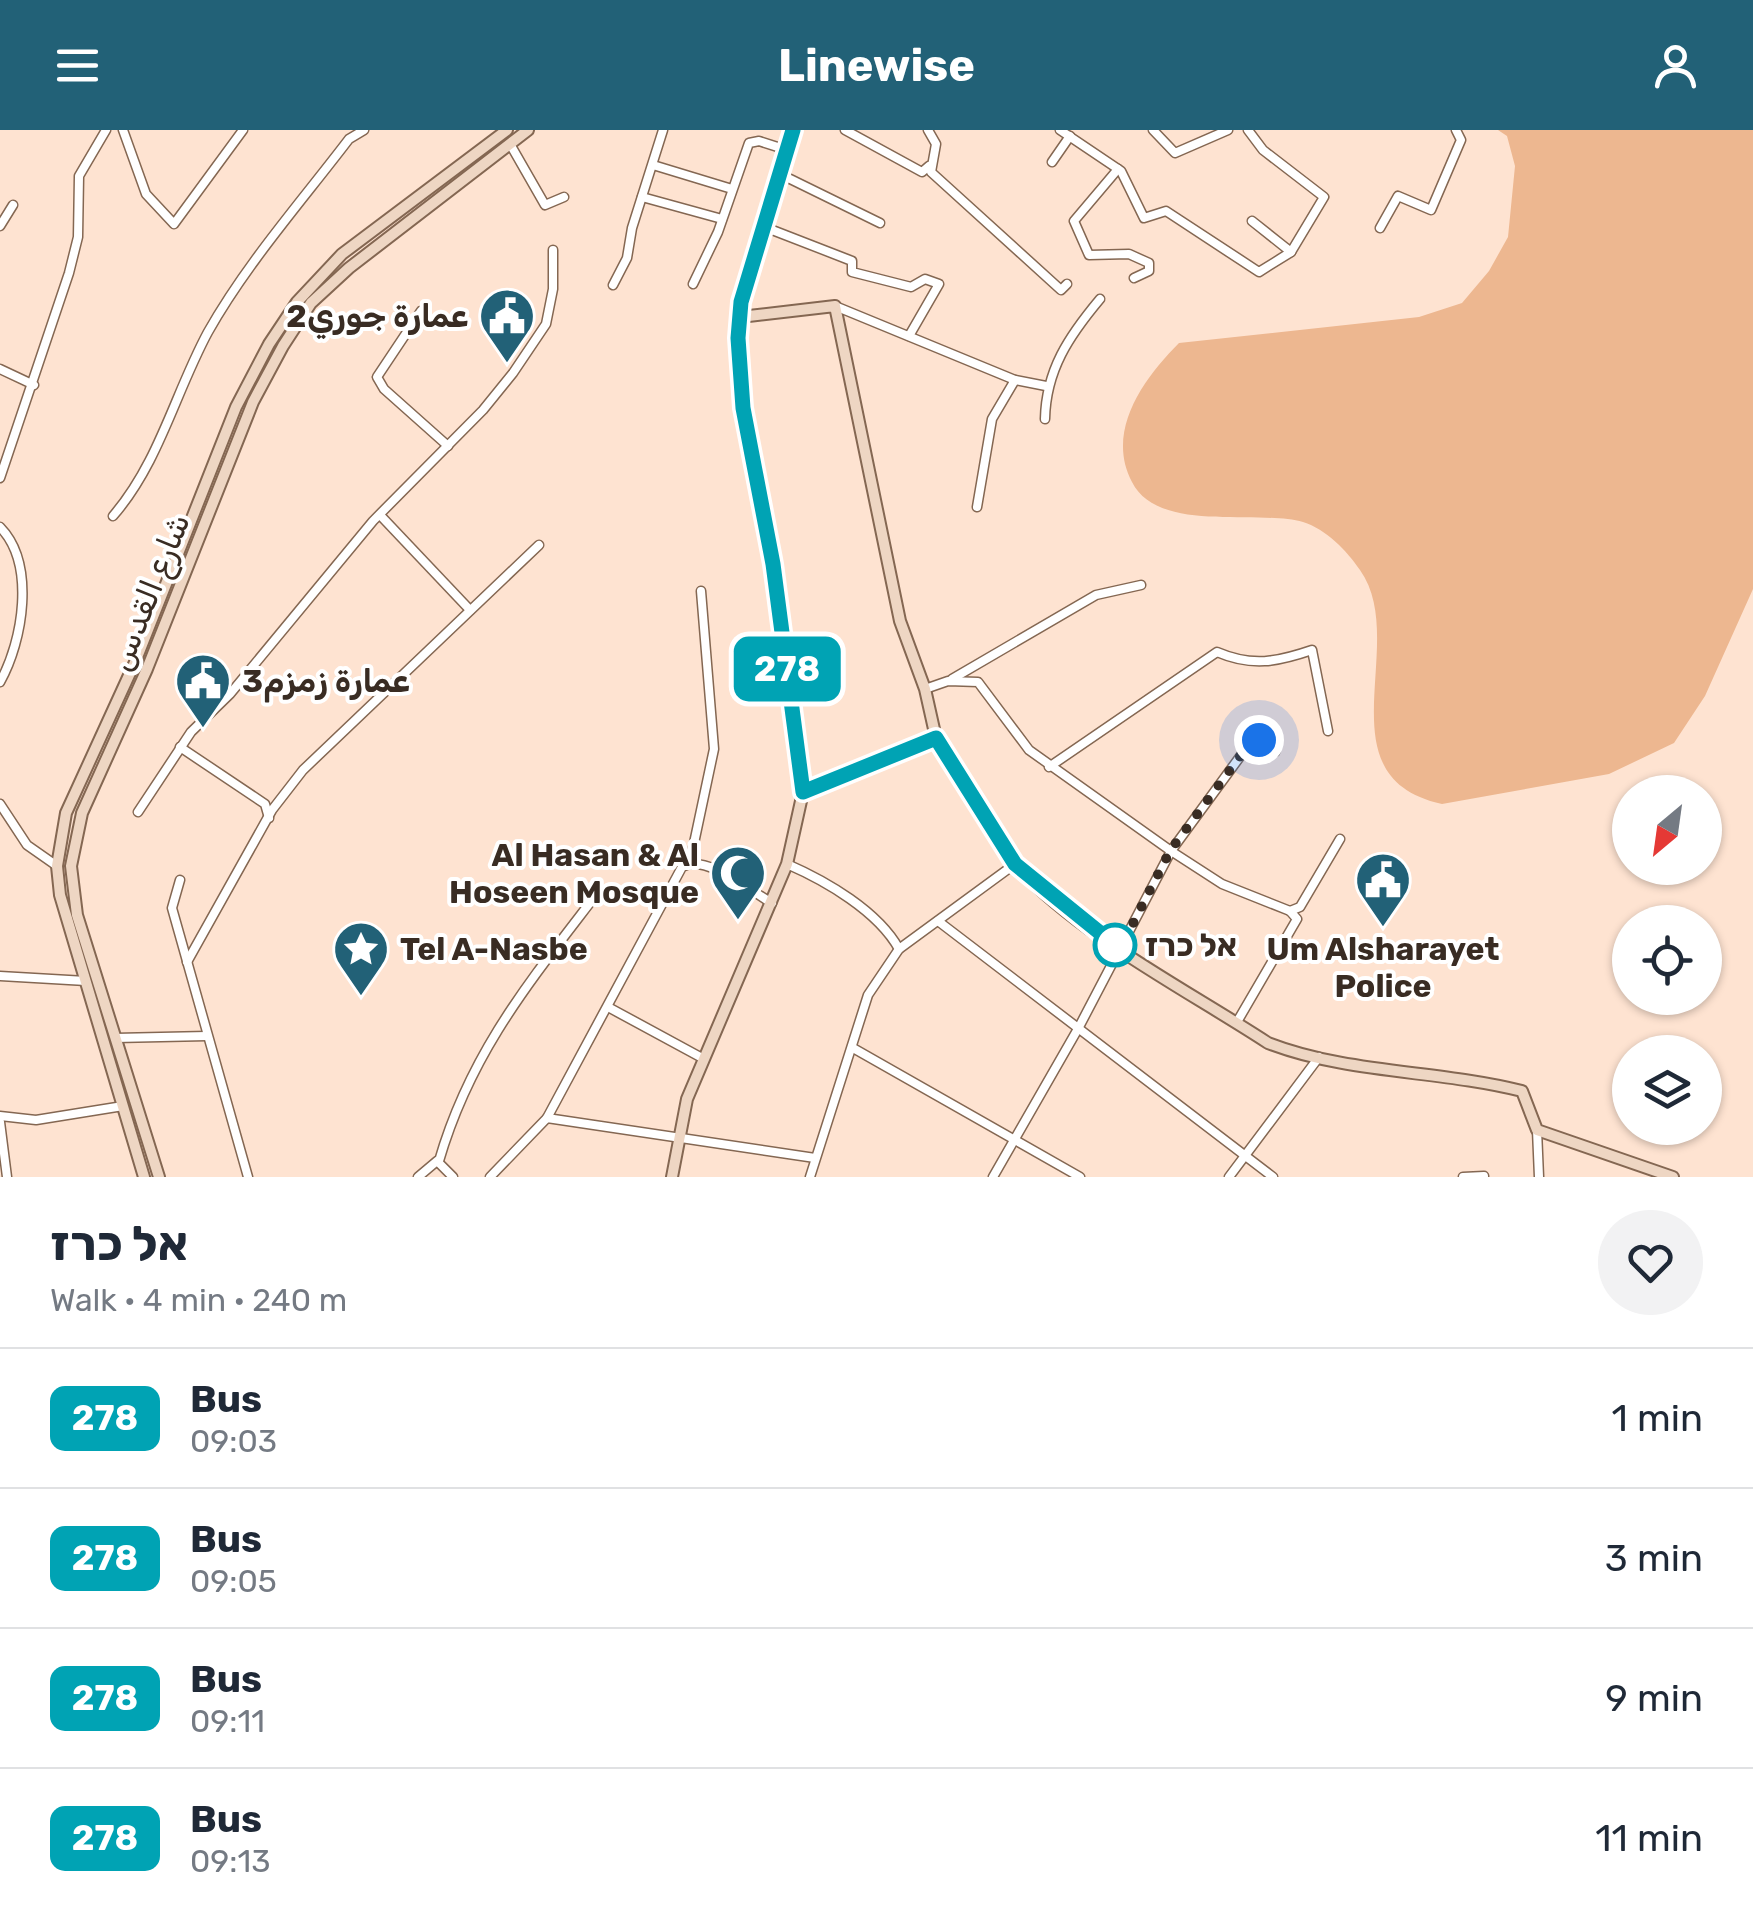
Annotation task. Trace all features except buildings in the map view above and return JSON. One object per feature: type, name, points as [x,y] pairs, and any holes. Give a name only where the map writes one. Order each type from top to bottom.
[{"type":"street","points":[[0,478],[34,384],[78,237],[80,176],[106,130]]},
{"type":"street","points":[[123,130],[146,194],[174,224],[242,130]]},
{"type":"street","points":[[113,516],[135,491],[204,340],[239,280],[349,139],[364,130]]},
{"type":"street","name":"شارع القدس","points":[[144,1177],[60,896],[56,866],[66,813],[136,660],[236,407],[278,328],[342,254],[507,130]]},
{"type":"street","name":"شارع القدس","points":[[159,1177],[78,915],[71,866],[82,813],[146,669],[254,402],[311,303],[364,256],[528,130]]},
{"type":"street","points":[[613,285],[627,258],[663,130]]},
{"type":"street","points":[[672,1177],[678,1135],[704,1060],[788,864],[803,792],[773,564],[743,408],[740,317],[793,130]]},
{"type":"street","points":[[845,130],[922,172],[929,166],[936,144],[928,130]]},
{"type":"street","points":[[1060,130],[1118,169],[1144,218],[1166,211],[1259,272],[1291,252],[1324,197],[1263,150],[1248,130]]},
{"type":"street","points":[[1153,130],[1175,153],[1228,130]]},
{"type":"street","points":[[1380,228],[1398,196],[1431,210],[1460,140],[1456,130]]},
{"type":"street","points":[[1052,162],[1070,136]]},
{"type":"street","points":[[693,284],[722,219],[749,142],[787,150]]},
{"type":"street","points":[[510,144],[546,206],[564,197]]},
{"type":"street","points":[[653,166],[732,189]]},
{"type":"street","points":[[929,166],[1060,290],[1067,284]]},
{"type":"street","points":[[1118,169],[1074,222],[1089,255],[1129,254],[1149,263],[1149,271],[1134,278]]},
{"type":"street","points":[[780,174],[880,224]]},
{"type":"street","points":[[642,197],[722,219]]},
{"type":"street","points":[[0,226],[13,204]]},
{"type":"street","points":[[1252,221],[1291,252]]},
{"type":"street","points":[[767,228],[852,260],[852,272],[880,282],[911,288],[925,278],[940,284],[908,336]]},
{"type":"street","points":[[138,812],[180,747],[380,515],[484,410],[537,341],[546,324],[553,289],[553,250]]},
{"type":"street","points":[[1045,419],[1046,386],[1079,324],[1100,299]]},
{"type":"street","points":[[740,317],[835,306],[1014,380],[1046,386]]},
{"type":"street","points":[[835,306],[900,621],[926,689],[936,738],[1015,864],[1120,949],[1268,1043],[1319,1057],[1426,1071],[1522,1090],[1538,1130],[1540,1177]]},
{"type":"street","points":[[422,311],[377,377],[384,389],[448,446]]},
{"type":"street","points":[[0,369],[34,384]]},
{"type":"street","points":[[976,507],[992,419],[1014,380]]},
{"type":"street","points":[[380,515],[470,610]]},
{"type":"street","points":[[0,527],[14,545],[24,611],[0,682]]},
{"type":"street","points":[[187,962],[269,818],[303,770],[540,545]]},
{"type":"street","points":[[926,689],[948,681],[1096,595],[1141,585]]},
{"type":"street","points":[[690,862],[714,748],[701,592]]},
{"type":"street","points":[[1049,767],[1188,676],[1217,652],[1243,664],[1278,662],[1312,650],[1328,730]]},
{"type":"street","points":[[136,660],[146,669]]},
{"type":"street","points":[[948,681],[978,682],[1028,750],[1049,767],[1222,884],[1290,910],[1298,919],[1236,1022]]},
{"type":"street","points":[[803,792],[936,738]]},
{"type":"street","points":[[993,1177],[1079,1027],[1170,851],[1250,743],[1269,742],[1275,752]]},
{"type":"street","points":[[180,747],[265,804],[269,818]]},
{"type":"street","points":[[0,804],[27,846],[56,866]]},
{"type":"street","points":[[1290,910],[1300,906],[1340,839]]},
{"type":"street","points":[[490,1177],[548,1118],[682,867],[690,862],[704,864],[772,904]]},
{"type":"street","points":[[788,864],[814,876],[889,930],[899,948]]},
{"type":"street","points":[[810,1177],[868,994],[899,948],[1015,864]]},
{"type":"street","points":[[180,880],[172,908],[248,1177]]},
{"type":"street","points":[[439,1161],[463,1088],[484,1049],[599,891]]},
{"type":"street","points":[[938,921],[1273,1177]]},
{"type":"street","points":[[0,976],[86,981]]},
{"type":"street","points":[[608,1008],[704,1060]]},
{"type":"street","points":[[116,1038],[207,1036]]},
{"type":"street","points":[[853,1048],[1080,1177]]},
{"type":"street","points":[[1230,1177],[1319,1057]]},
{"type":"street","points":[[7,1177],[0,1119],[36,1120],[136,1104]]},
{"type":"street","points":[[548,1118],[815,1158]]},
{"type":"street","points":[[1538,1130],[1620,1162],[1674,1177]]},
{"type":"street","points":[[418,1177],[432,1162],[439,1161]]},
{"type":"street","points":[[439,1161],[453,1177]]},
{"type":"street","points":[[1463,1177],[1484,1176]]},
{"type":"shaded area","points":[[1498,130],[1753,130],[1753,589],[1705,696],[1674,743],[1609,774],[1442,804],[1405,789],[1384,766],[1375,737],[1377,633],[1373,600],[1349,555],[1328,535],[1303,522],[1210,517],[1163,508],[1145,498],[1132,482],[1123,444],[1132,407],[1153,372],[1179,343],[1419,317],[1462,303],[1489,271],[1508,237],[1515,166],[1507,136]]},
{"type":"bus line","name":"278","points":[[793,130],[767,228],[741,302],[738,338],[743,408],[773,564],[803,792],[936,738],[1015,864],[1120,949]]},
{"type":"place","name":"عمارة جوري2","points":[[507,365]]},
{"type":"place","name":"عمارة زمزم3","points":[[203,730]]},
{"type":"place","name":"Al Hasan & Al Hoseen Mosque","points":[[738,922]]},
{"type":"place","name":"Um Alsharayet Police","points":[[1383,929]]},
{"type":"place","name":"אל כרז","points":[[1115,945]]},
{"type":"place","name":"Tel A-Nasbe","points":[[361,998]]},
{"type":"route","points":[[1115,945],[1120,949],[1170,851],[1192,819],[1250,743],[1259,740]]}]
